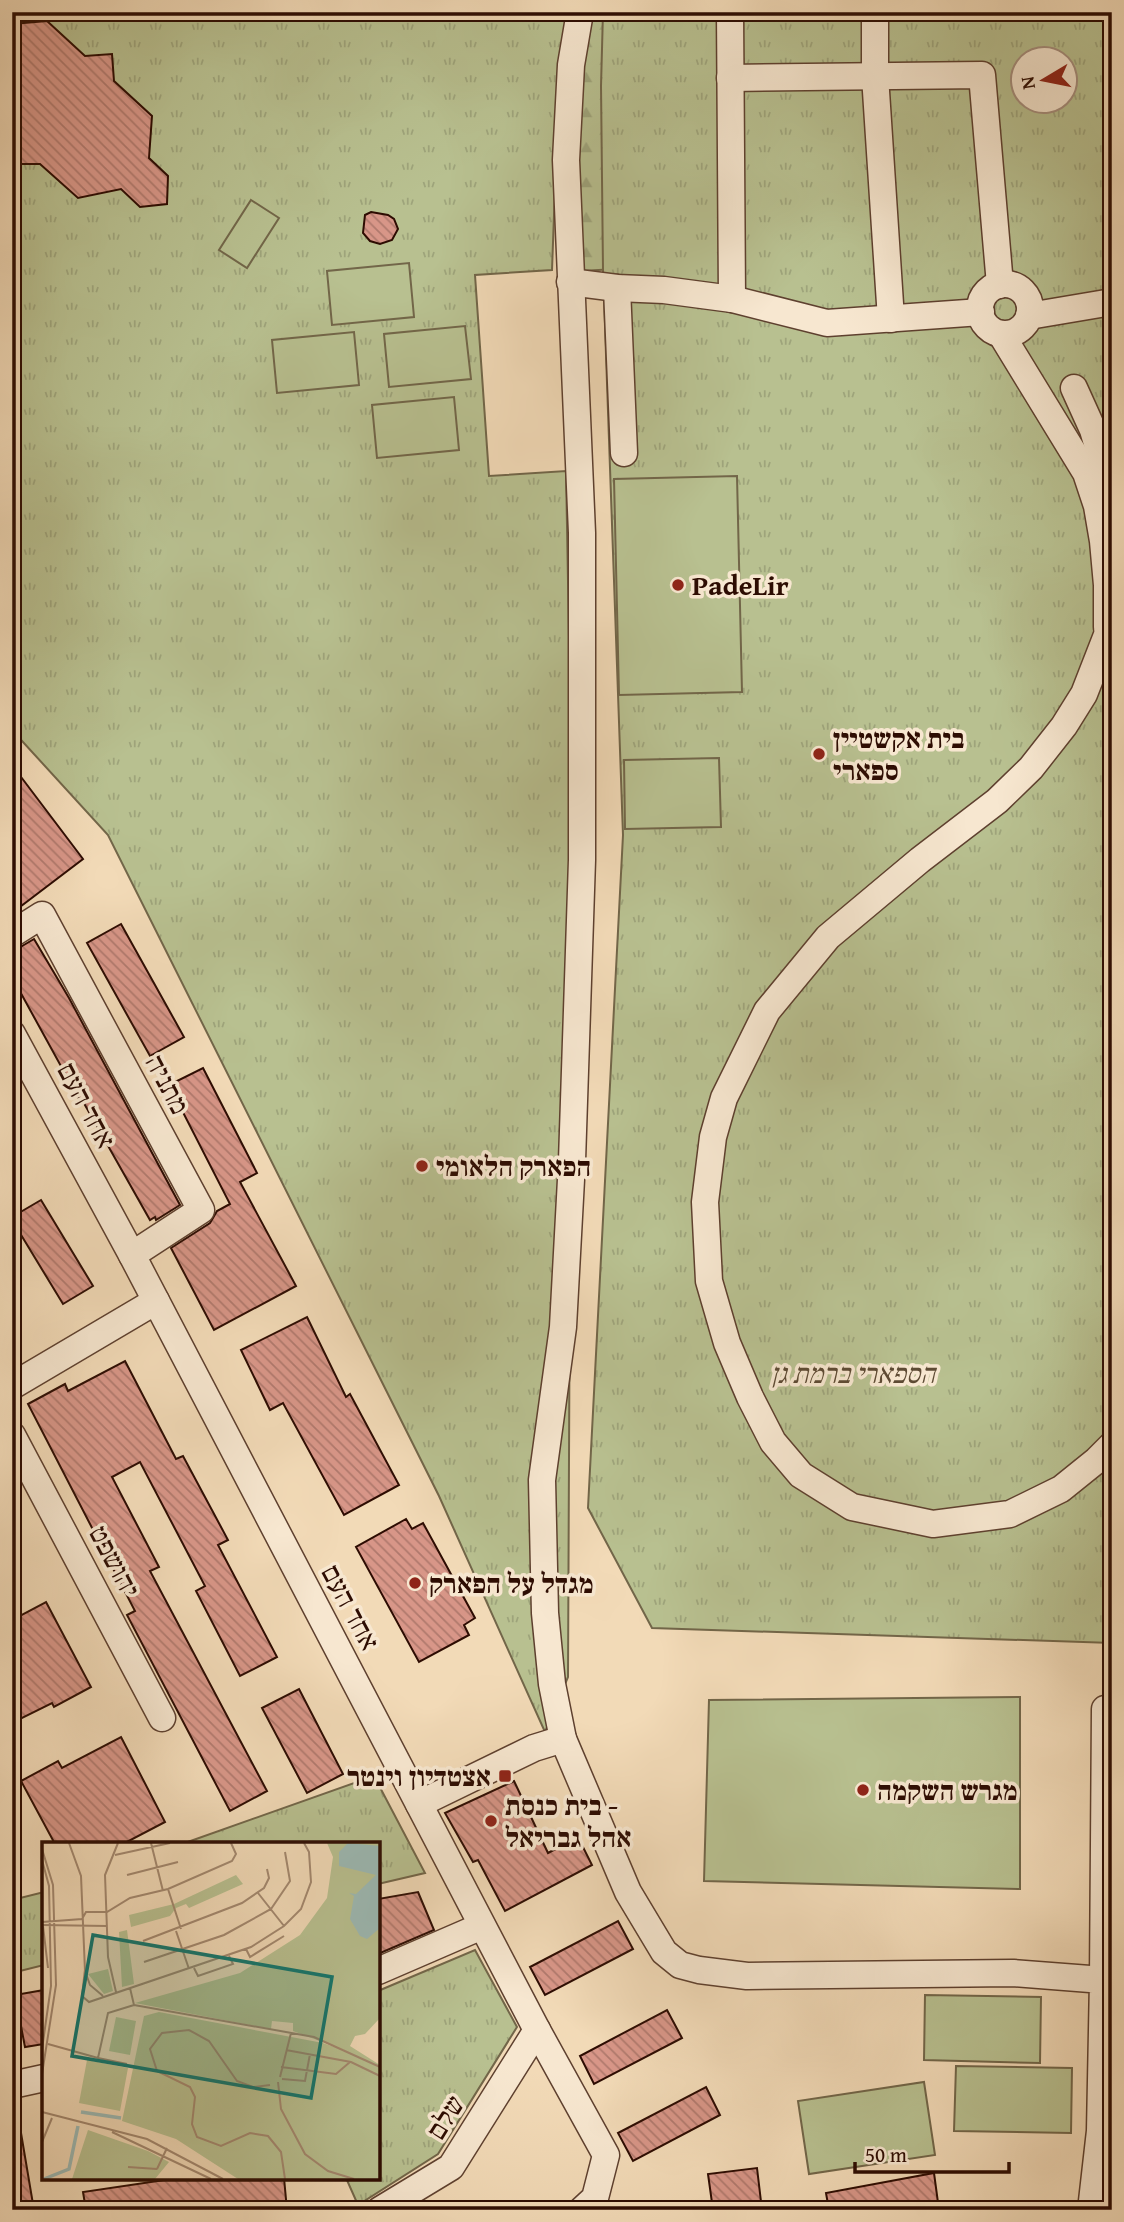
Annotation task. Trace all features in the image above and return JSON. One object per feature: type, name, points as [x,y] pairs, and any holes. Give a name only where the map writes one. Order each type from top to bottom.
[{"type":"street","points":[[580,12],[571,65],[565,160],[582,533],[582,860],[572,1161],[563,1327],[542,1480],[545,1613],[552,1684],[563,1740],[628,1892],[664,1952],[680,1965],[747,1976],[1013,1973],[1103,1980]]},
{"type":"street","points":[[730,12],[732,299]]},
{"type":"street","points":[[875,12],[875,76],[891,318]]},
{"type":"street","points":[[730,78],[982,75],[1000,285]]},
{"type":"street","points":[[570,282],[732,299],[827,323],[981,312]]},
{"type":"street","points":[[1009,284],[1024,292],[1030,307],[1029,316],[1020,329],[1012,333],[1001,334],[989,328],[981,312],[982,299],[987,292],[1000,285],[1009,284]]},
{"type":"street","points":[[617,288],[624,453]]},
{"type":"street","points":[[1029,316],[1112,302]]},
{"type":"street","points":[[1001,334],[1086,473],[1097,506],[1103,541],[1107,585],[1107,635]]},
{"type":"street","points":[[1074,388],[1093,430],[1112,493]]},
{"type":"street","points":[[1112,609],[1107,635],[1084,694],[1064,726],[1031,768],[997,801],[920,860],[828,937],[767,1011],[724,1098],[713,1137],[705,1202],[709,1281],[727,1343],[750,1397],[773,1442],[801,1475],[852,1507],[933,1524],[1010,1514],[1061,1489],[1112,1445]]},
{"type":"street","name":"מתניה","points":[[12,934],[42,915],[201,1210],[132,1255]]},
{"type":"street","name":"אחד העם","points":[[12,1034],[132,1255],[482,1926],[606,2155],[595,2198],[582,2210]]},
{"type":"street","points":[[12,1386],[156,1301]]},
{"type":"street","name":"יהושפט","points":[[12,1435],[162,1718]]},
{"type":"street","points":[[1091,2210],[1100,2131],[1105,1709]]},
{"type":"street","points":[[419,1804],[534,1748],[563,1740]]},
{"type":"street","points":[[380,1970],[482,1926]]},
{"type":"street","name":"שלם","points":[[380,2210],[451,2167],[537,2030]]},
{"type":"street","points":[[12,2085],[42,2078]]},
{"type":"green space","name":"הפארק הלאומי","points":[[12,12],[573,12],[556,161],[552,270],[475,275],[489,476],[566,471],[572,802],[568,1677],[545,1732],[439,1496],[108,835],[12,730]]},
{"type":"green space","points":[[588,12],[646,12],[617,269],[580,271],[577,160]]},
{"type":"green space","name":"הספארי ברמת גן","points":[[603,12],[1112,12],[1112,1643],[652,1628],[588,1508],[623,835],[603,270]]},
{"type":"green space","points":[[251,200],[279,218],[247,268],[219,250]]},
{"type":"green space","points":[[409,263],[414,317],[332,325],[327,271]]},
{"type":"green space","points":[[465,326],[471,379],[389,387],[384,334]]},
{"type":"green space","points":[[354,332],[359,385],[277,393],[272,340]]},
{"type":"green space","points":[[454,397],[459,450],[377,458],[372,405]]},
{"type":"green space","name":"PadeLir","points":[[737,476],[742,692],[619,695],[614,479]]},
{"type":"green space","points":[[719,758],[721,827],[625,829],[624,760]]},
{"type":"green space","name":"מגרש השקמה","points":[[1020,1697],[1020,1889],[704,1881],[709,1700]]},
{"type":"green space","points":[[374,1776],[425,1873],[380,1884],[380,1842],[188,1842]]},
{"type":"green space","points":[[42,1892],[42,1966],[12,1973],[12,1900]]},
{"type":"green space","points":[[475,1950],[517,2027],[438,2154],[358,2205],[347,2180],[380,2180],[380,1990]]},
{"type":"green space","points":[[925,1995],[1041,1997],[1040,2063],[924,2060]]},
{"type":"green space","points":[[956,2066],[1072,2068],[1071,2133],[954,2131]]},
{"type":"green space","points":[[924,2082],[935,2155],[809,2174],[798,2101]]},
{"type":"building","points":[[47,21],[85,56],[112,54],[114,81],[152,116],[149,158],[168,176],[167,204],[140,207],[121,189],[78,198],[40,164],[15,164],[12,144],[12,24]]},
{"type":"building","points":[[371,212],[394,219],[398,229],[392,240],[380,244],[370,241],[363,233],[365,215]]},
{"type":"building","points":[[12,765],[83,859],[12,913]]},
{"type":"building","points":[[121,924],[184,1037],[150,1056],[87,943]]},
{"type":"building","points":[[34,939],[69,998],[180,1205],[156,1220],[155,1217],[150,1220],[12,977],[12,952]]},
{"type":"building","points":[[203,1068],[257,1173],[240,1182],[296,1286],[214,1330],[171,1248],[210,1223],[217,1211],[230,1204],[169,1085]]},
{"type":"building","points":[[41,1200],[93,1286],[63,1304],[12,1220],[12,1217]]},
{"type":"building","points":[[307,1317],[346,1397],[350,1394],[399,1485],[344,1515],[283,1403],[270,1410],[241,1350]]},
{"type":"building","points":[[125,1361],[176,1459],[183,1456],[228,1540],[218,1545],[277,1657],[240,1676],[196,1591],[205,1586],[140,1462],[112,1477],[159,1567],[150,1571],[267,1791],[230,1811],[127,1615],[135,1611],[28,1404],[65,1384],[68,1391]]},
{"type":"building","name":"מגדל על הפארק","points":[[406,1519],[412,1529],[423,1523],[475,1618],[464,1625],[469,1635],[419,1662],[356,1547]]},
{"type":"building","points":[[46,1602],[91,1687],[54,1707],[52,1703],[12,1723],[12,1620]]},
{"type":"building","points":[[299,1689],[343,1774],[307,1793],[262,1708]]},
{"type":"building","points":[[121,1737],[165,1822],[127,1842],[54,1842],[21,1781],[58,1761],[62,1768]]},
{"type":"building","points":[[514,1781],[548,1853],[578,1837],[592,1865],[505,1911],[478,1860],[473,1862],[445,1813]]},
{"type":"building","points":[[418,1892],[434,1930],[380,1953],[380,1899]]},
{"type":"building","points":[[618,1921],[633,1949],[545,1995],[530,1967]]},
{"type":"building","points":[[42,1990],[42,2044],[25,2047],[15,1995]]},
{"type":"building","points":[[667,2010],[682,2038],[594,2084],[580,2056]]},
{"type":"building","points":[[706,2087],[720,2115],[633,2161],[618,2133]]},
{"type":"building","points":[[21,2133],[34,2210],[12,2210],[12,2134]]},
{"type":"building","points":[[757,2168],[762,2210],[713,2210],[708,2174]]},
{"type":"building","points":[[934,2173],[939,2210],[829,2210],[826,2193]]},
{"type":"building","points":[[164,2180],[284,2180],[287,2210],[86,2210],[83,2192]]},
{"type":"place","name":"PadeLir","points":[[678,585]]},
{"type":"place","name":"בית אקשטיין ספארי","points":[[819,754]]},
{"type":"place","name":"הפארק הלאומי","points":[[422,1166]]},
{"type":"place","name":"מגדל על הפארק","points":[[415,1583]]},
{"type":"place","name":"אצטדיון וינטר","points":[[505,1776]]},
{"type":"place","name":"מגרש השקמה","points":[[863,1790]]},
{"type":"place","name":"בית כנסת - אהל גבריאל","points":[[491,1821]]}]
